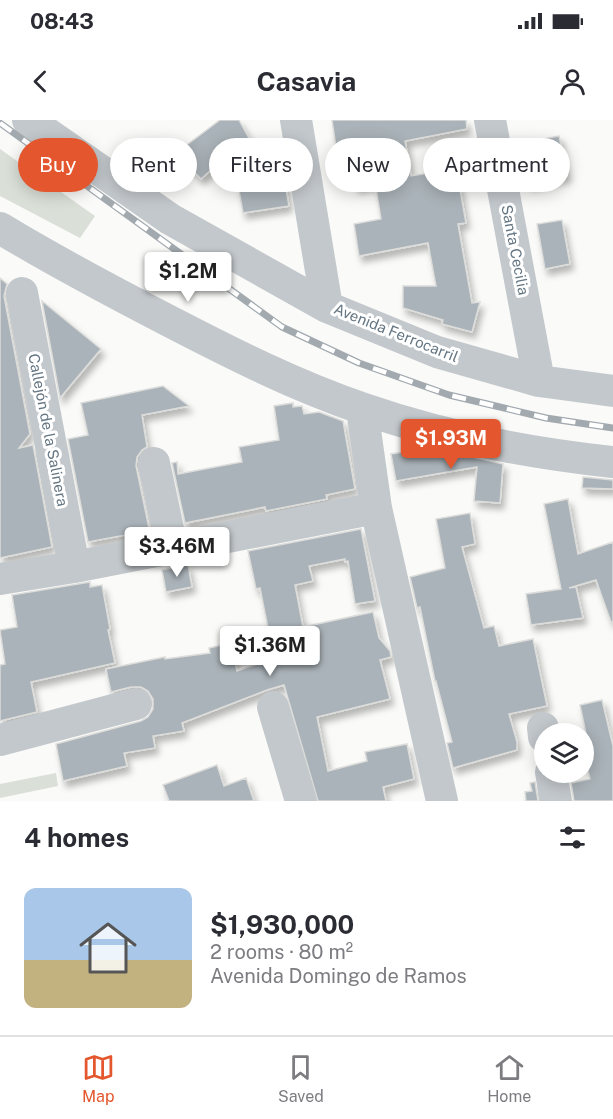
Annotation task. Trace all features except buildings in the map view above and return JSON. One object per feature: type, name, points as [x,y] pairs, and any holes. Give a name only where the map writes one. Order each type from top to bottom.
[{"type":"street","points":[[28,120],[170,219],[327,307]]},
{"type":"street","name":"Avenida Ferrocarril","points":[[296,120],[327,307],[437,352],[539,381],[613,391]]},
{"type":"street","name":"Santa Cecilia","points":[[490,120],[539,381]]},
{"type":"street","points":[[0,228],[77,273],[283,379],[362,409],[441,432],[562,457],[613,462]]},
{"type":"street","name":"Callejón de la Salinera","points":[[22,293],[74,567]]},
{"type":"street","points":[[362,409],[376,508],[442,801]]},
{"type":"street","points":[[154,463],[172,548]]},
{"type":"street","points":[[0,579],[74,567],[376,508]]},
{"type":"street","points":[[0,740],[136,704]]},
{"type":"street","points":[[273,707],[301,801]]},
{"type":"street","points":[[553,783],[556,801]]},
{"type":"shaded area","points":[[0,149],[18,162],[18,192],[61,192],[95,216],[80,238],[0,196]]},
{"type":"shaded area","points":[[56,773],[58,786],[0,798],[0,784]]},
{"type":"railway","points":[[0,123],[282,327],[359,363],[449,395],[546,418],[613,428]]}]
